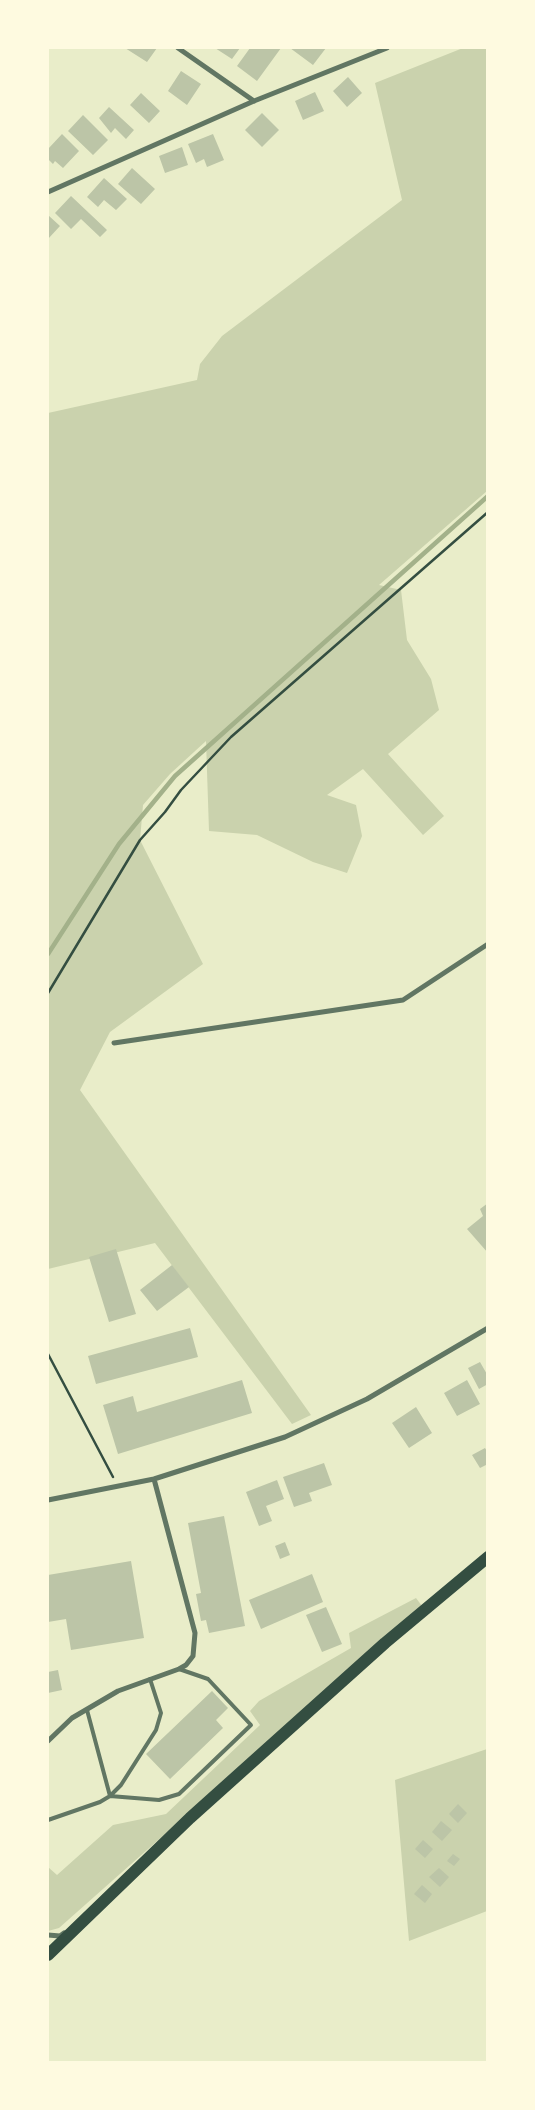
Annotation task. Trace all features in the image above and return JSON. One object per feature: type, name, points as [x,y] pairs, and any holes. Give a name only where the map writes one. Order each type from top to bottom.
[{"type":"main road","points":[[48,1955],[190,1818],[386,1643],[488,1557]]},
{"type":"street","points":[[178,48],[254,101]]},
{"type":"street","points":[[48,192],[254,101],[387,48]]},
{"type":"street","points":[[114,1043],[403,1000],[488,944]]},
{"type":"street","points":[[48,1500],[154,1478],[285,1437],[367,1399],[488,1328]]},
{"type":"street","points":[[48,1741],[72,1718],[118,1691],[186,1666],[193,1656],[194,1632],[154,1478]]},
{"type":"street","points":[[48,1936],[60,1936],[82,1923]]},
{"type":"lane","points":[[110,1796],[159,1800],[179,1794],[251,1724],[208,1679],[179,1669]]},
{"type":"lane","points":[[48,1820],[100,1802],[110,1796],[138,1760],[156,1730],[161,1713],[150,1678]]},
{"type":"lane","points":[[87,1710],[110,1796]]},
{"type":"path","points":[[48,993],[140,840],[165,812],[180,790],[231,737],[488,512]]},
{"type":"path","points":[[48,1354],[118,1487]]},
{"type":"green space","points":[[463,48],[487,48],[487,491],[379,585],[401,590],[407,640],[431,679],[439,710],[388,754],[444,816],[423,835],[363,769],[327,795],[356,805],[362,836],[347,873],[313,862],[257,835],[209,831],[206,741],[170,774],[143,805],[140,840],[203,964],[110,1032],[80,1090],[311,1415],[292,1424],[155,1243],[48,1269],[48,413],[197,380],[200,364],[222,336],[402,200],[375,83]]},
{"type":"green space","points":[[416,1598],[422,1606],[59,1928],[48,1931],[48,1867],[57,1875],[113,1825],[166,1814],[260,1725],[250,1711],[259,1701],[351,1648],[349,1633]]},
{"type":"green space","points":[[487,1749],[487,1911],[409,1941],[395,1780]]},
{"type":"building","points":[[125,48],[157,48],[147,62]]},
{"type":"building","points":[[215,48],[240,48],[232,59]]},
{"type":"building","points":[[250,48],[281,48],[257,81],[237,66]]},
{"type":"building","points":[[290,48],[326,48],[313,65]]},
{"type":"building","points":[[181,71],[201,84],[187,105],[168,91]]},
{"type":"building","points":[[348,77],[362,93],[347,107],[333,91]]},
{"type":"building","points":[[315,92],[324,111],[303,120],[295,101]]},
{"type":"building","points":[[141,93],[160,111],[149,123],[130,105]]},
{"type":"building","points":[[109,107],[134,130],[126,139],[115,128],[111,133],[99,118]]},
{"type":"building","points":[[262,113],[279,130],[262,147],[245,130]]},
{"type":"building","points":[[83,115],[108,140],[93,155],[68,131]]},
{"type":"building","points":[[62,134],[79,151],[63,168],[55,161],[53,164],[48,159],[48,149]]},
{"type":"building","points":[[213,134],[224,160],[207,167],[204,159],[196,163],[188,144]]},
{"type":"building","points":[[182,147],[188,165],[165,173],[159,156]]},
{"type":"building","points":[[132,168],[155,189],[141,204],[118,184]]},
{"type":"building","points":[[104,178],[127,199],[116,210],[104,200],[98,207],[87,197]]},
{"type":"building","points":[[71,196],[107,230],[100,237],[81,219],[71,229],[55,213]]},
{"type":"building","points":[[48,215],[60,226],[48,239]]},
{"type":"building","points":[[488,1203],[488,1253],[467,1229],[483,1216],[480,1209]]},
{"type":"building","points":[[116,1249],[136,1314],[109,1322],[89,1257]]},
{"type":"building","points":[[172,1265],[189,1287],[157,1311],[140,1290]]},
{"type":"building","points":[[190,1328],[198,1357],[96,1384],[88,1356]]},
{"type":"building","points":[[480,1362],[488,1376],[488,1384],[479,1389],[468,1368]]},
{"type":"building","points":[[242,1380],[252,1413],[118,1454],[103,1405],[133,1396],[137,1412]]},
{"type":"building","points":[[467,1380],[480,1404],[457,1416],[444,1393]]},
{"type":"building","points":[[416,1407],[432,1433],[409,1448],[392,1423]]},
{"type":"building","points":[[485,1448],[488,1453],[488,1464],[480,1468],[472,1455]]},
{"type":"building","points":[[324,1463],[332,1485],[309,1493],[312,1501],[294,1507],[283,1477]]},
{"type":"building","points":[[277,1480],[284,1499],[266,1506],[272,1521],[259,1526],[246,1492]]},
{"type":"building","points":[[224,1516],[245,1626],[209,1633],[206,1620],[201,1621],[196,1594],[201,1593],[188,1523]]},
{"type":"building","points":[[285,1542],[290,1555],[280,1559],[275,1546]]},
{"type":"building","points":[[131,1561],[144,1638],[71,1650],[66,1619],[48,1622],[48,1575]]},
{"type":"building","points":[[312,1574],[323,1602],[261,1629],[249,1600]]},
{"type":"building","points":[[326,1607],[342,1644],[322,1652],[306,1615]]},
{"type":"building","points":[[58,1670],[62,1690],[48,1693],[48,1672]]},
{"type":"building","points":[[212,1691],[228,1708],[216,1720],[223,1728],[170,1779],[146,1754]]},
{"type":"building","points":[[458,1804],[467,1813],[458,1823],[449,1814]]},
{"type":"building","points":[[441,1821],[452,1830],[442,1841],[432,1832]]},
{"type":"building","points":[[423,1840],[433,1849],[425,1858],[415,1849]]},
{"type":"building","points":[[453,1854],[460,1859],[454,1866],[447,1861]]},
{"type":"building","points":[[439,1868],[449,1877],[440,1887],[429,1877]]},
{"type":"building","points":[[422,1885],[432,1894],[425,1903],[414,1894]]},
{"type":"waterway","points":[[48,954],[119,844],[175,776],[488,496]]}]
